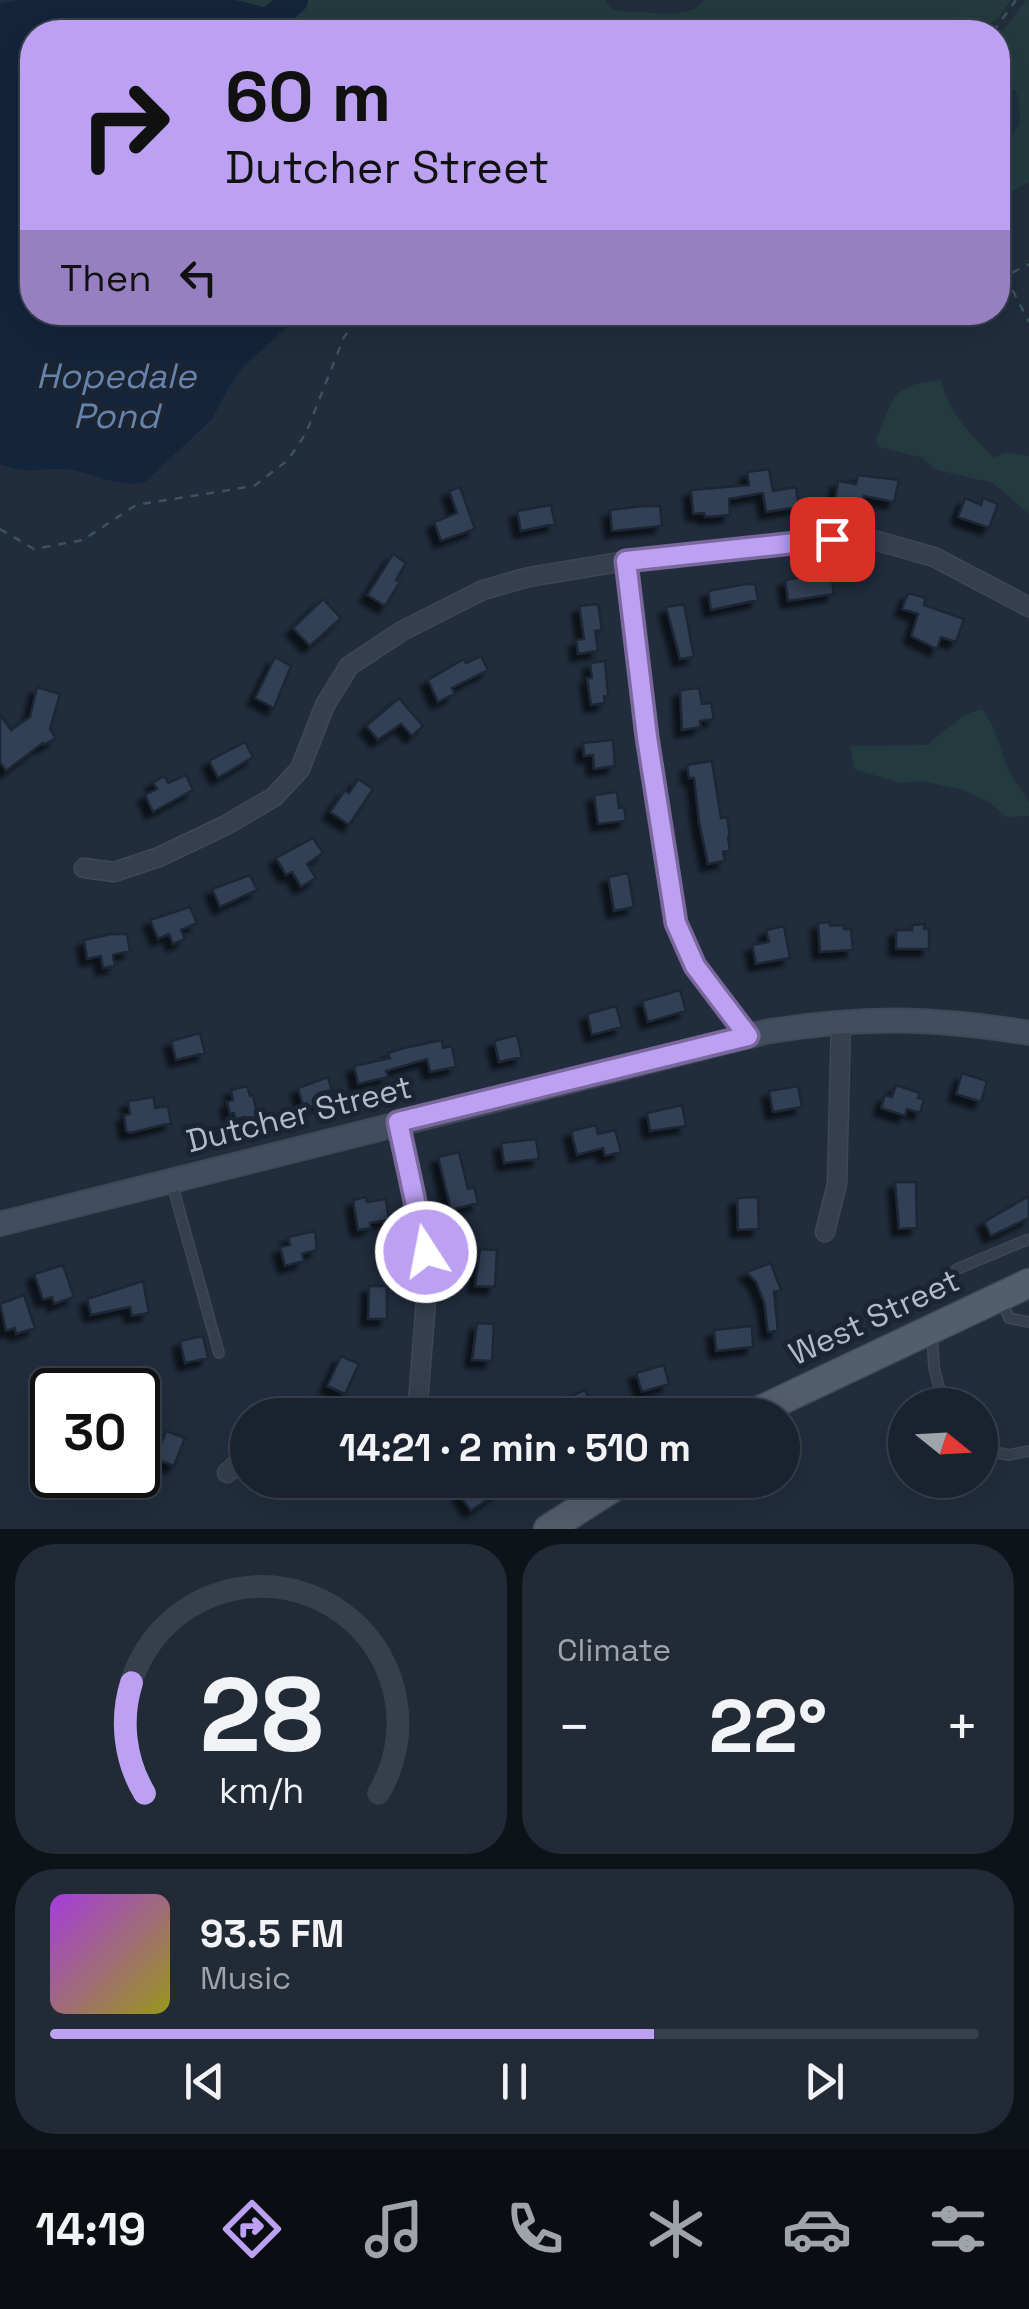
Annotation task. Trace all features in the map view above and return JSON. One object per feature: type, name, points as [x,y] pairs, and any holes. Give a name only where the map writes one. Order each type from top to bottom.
[{"type":"main road","name":"West Street","points":[[786,1398],[1029,1283]]},
{"type":"main road","points":[[548,1529],[597,1498]]},
{"type":"street","points":[[84,868],[114,872],[160,857],[274,797],[300,770],[325,705],[349,666],[411,626],[484,590],[529,577],[626,561],[832,539],[882,541],[934,556],[1029,607]]},
{"type":"street","points":[[626,561],[647,737],[676,923],[695,966],[748,1036]]},
{"type":"street","name":"Dutcher Street","points":[[0,1224],[748,1036],[883,1018],[1029,1033]]},
{"type":"street","points":[[825,1232],[837,1184],[841,1021]]},
{"type":"street","points":[[398,1122],[426,1252],[418,1398]]},
{"type":"street","points":[[226,1473],[230,1470]]},
{"type":"lane","points":[[171,1181],[219,1353]]},
{"type":"lane","points":[[875,1312],[938,1287],[956,1269],[1029,1238]]},
{"type":"lane","points":[[999,1298],[1010,1318],[1029,1322]]},
{"type":"lane","points":[[932,1329],[939,1388]]},
{"type":"lane","points":[[998,1453],[1029,1452]]},
{"type":"path","points":[[1010,289],[1029,322]]},
{"type":"path","points":[[0,528],[34,549],[83,540],[136,505],[254,486],[288,460],[306,433],[344,337],[354,325]]},
{"type":"green space","points":[[234,0],[605,0],[611,9],[620,11],[673,14],[695,9],[704,0],[1011,0],[995,20],[303,20]]},
{"type":"green space","points":[[1029,0],[1029,182],[1010,192],[1010,139],[1020,117],[1016,91],[1010,87],[1010,21]]},
{"type":"green space","points":[[941,380],[955,413],[994,458],[1005,452],[1029,456],[1029,514],[993,483],[937,470],[923,458],[879,447],[876,441],[896,396],[912,386]]},
{"type":"green space","points":[[982,709],[992,724],[1009,772],[1029,802],[1029,816],[1006,817],[989,802],[963,790],[922,781],[900,783],[854,769],[850,746],[927,745],[964,715]]},
{"type":"water","name":"Hopedale Pond","points":[[18,0],[234,0],[303,20],[20,20],[20,325],[289,325],[245,365],[212,419],[145,482],[124,483],[74,470],[26,470],[0,464],[0,4]]},
{"type":"building","points":[[769,469],[773,491],[796,487],[799,507],[766,512],[763,493],[729,499],[730,515],[693,514],[691,490],[749,485],[747,472]]},
{"type":"building","points":[[858,475],[899,480],[894,502],[864,496],[862,507],[835,501],[838,481],[856,484]]},
{"type":"building","points":[[460,487],[475,529],[441,541],[434,522],[457,513],[449,491]]},
{"type":"building","points":[[965,498],[981,505],[983,498],[998,504],[989,528],[958,517]]},
{"type":"building","points":[[551,505],[555,524],[521,531],[517,511]]},
{"type":"building","points":[[660,506],[662,526],[612,531],[610,510]]},
{"type":"building","points":[[393,554],[406,563],[385,606],[367,595]]},
{"type":"building","points":[[831,571],[834,594],[788,601],[785,580]]},
{"type":"building","points":[[755,584],[758,600],[711,610],[708,591]]},
{"type":"building","points":[[908,593],[926,598],[924,605],[964,619],[956,642],[941,637],[937,649],[911,636],[918,614],[902,609]]},
{"type":"building","points":[[323,599],[341,618],[310,646],[293,628]]},
{"type":"building","points":[[598,604],[602,630],[595,631],[598,651],[578,654],[576,640],[584,639],[579,606]]},
{"type":"building","points":[[684,604],[694,657],[680,659],[666,607]]},
{"type":"building","points":[[481,656],[488,670],[452,688],[455,694],[438,702],[428,680],[464,659],[466,663]]},
{"type":"building","points":[[275,657],[291,666],[274,708],[255,698]]},
{"type":"building","points":[[605,661],[608,695],[604,696],[605,703],[591,705],[587,678],[592,678],[590,663]]},
{"type":"building","points":[[37,687],[60,694],[50,729],[56,738],[6,771],[0,762],[0,714],[11,730],[30,717]]},
{"type":"building","points":[[699,688],[702,704],[711,703],[714,719],[700,721],[701,727],[682,730],[680,690]]},
{"type":"building","points":[[399,698],[423,726],[412,736],[401,724],[378,740],[366,726]]},
{"type":"building","points":[[613,740],[615,766],[594,769],[593,755],[584,756],[583,743]]},
{"type":"building","points":[[245,742],[253,757],[218,778],[209,761]]},
{"type":"building","points":[[712,761],[721,818],[727,817],[730,850],[723,852],[725,861],[708,864],[694,778],[689,778],[687,765]]},
{"type":"building","points":[[186,775],[193,790],[153,812],[145,795],[157,789],[153,782],[165,776],[168,783]]},
{"type":"building","points":[[358,779],[373,789],[349,825],[330,812]]},
{"type":"building","points":[[617,792],[626,821],[598,824],[594,795]]},
{"type":"building","points":[[313,838],[323,853],[307,864],[316,878],[301,887],[292,872],[286,875],[276,858]]},
{"type":"building","points":[[628,873],[634,907],[614,911],[608,877]]},
{"type":"building","points":[[250,875],[257,890],[220,907],[212,889]]},
{"type":"building","points":[[190,907],[197,923],[181,930],[185,939],[173,944],[169,934],[158,939],[150,920]]},
{"type":"building","points":[[830,922],[830,926],[851,929],[853,950],[820,952],[818,923]]},
{"type":"building","points":[[925,924],[924,929],[929,929],[929,949],[896,949],[896,930],[912,930],[912,925]]},
{"type":"building","points":[[784,926],[790,958],[756,964],[752,945],[769,942],[766,930]]},
{"type":"building","points":[[127,934],[130,951],[113,955],[115,966],[103,968],[101,956],[87,959],[84,940]]},
{"type":"building","points":[[680,990],[686,1011],[648,1022],[642,1001]]},
{"type":"building","points":[[616,1006],[622,1027],[592,1035],[587,1014]]},
{"type":"building","points":[[200,1033],[205,1053],[176,1060],[171,1041]]},
{"type":"building","points":[[517,1035],[522,1057],[499,1062],[494,1041]]},
{"type":"building","points":[[442,1040],[443,1048],[452,1046],[456,1067],[430,1072],[427,1059],[386,1071],[388,1077],[358,1084],[354,1066],[390,1058],[388,1053],[404,1048]]},
{"type":"building","points":[[962,1073],[987,1081],[981,1102],[956,1094]]},
{"type":"building","points":[[328,1077],[332,1090],[320,1093],[322,1103],[304,1109],[298,1088]]},
{"type":"building","points":[[896,1085],[920,1093],[918,1098],[924,1099],[920,1113],[907,1109],[905,1116],[881,1108],[885,1095],[892,1097]]},
{"type":"building","points":[[247,1086],[258,1119],[245,1122],[245,1117],[235,1119],[234,1113],[230,1114],[227,1102],[233,1100],[231,1090]]},
{"type":"building","points":[[798,1086],[802,1107],[773,1112],[769,1091]]},
{"type":"building","points":[[154,1097],[155,1108],[168,1106],[171,1123],[126,1131],[124,1115],[130,1114],[128,1101]]},
{"type":"building","points":[[682,1105],[686,1126],[650,1131],[647,1113]]},
{"type":"building","points":[[596,1125],[598,1134],[615,1130],[621,1152],[605,1156],[603,1148],[577,1155],[571,1131]]},
{"type":"building","points":[[536,1139],[539,1159],[504,1163],[501,1143]]},
{"type":"building","points":[[459,1152],[468,1189],[474,1187],[478,1203],[451,1210],[438,1157]]},
{"type":"building","points":[[895,1182],[916,1182],[917,1228],[899,1229]]},
{"type":"building","points":[[1029,1196],[1029,1218],[991,1236],[984,1222]]},
{"type":"building","points":[[366,1197],[367,1202],[386,1199],[389,1220],[358,1230],[353,1200]]},
{"type":"building","points":[[758,1197],[759,1229],[738,1230],[737,1198]]},
{"type":"building","points":[[315,1231],[317,1250],[302,1254],[304,1261],[285,1266],[280,1247],[290,1245],[288,1237]]},
{"type":"building","points":[[480,1249],[497,1250],[495,1287],[475,1286]]},
{"type":"building","points":[[771,1263],[781,1290],[774,1292],[778,1331],[768,1332],[764,1302],[756,1282],[746,1272]]},
{"type":"building","points":[[63,1265],[74,1297],[54,1304],[52,1297],[43,1300],[34,1274]]},
{"type":"building","points":[[143,1281],[149,1313],[132,1316],[130,1307],[91,1315],[87,1299]]},
{"type":"building","points":[[369,1286],[387,1286],[387,1319],[368,1319]]},
{"type":"building","points":[[24,1295],[35,1328],[16,1334],[15,1328],[6,1331],[0,1304]]},
{"type":"building","points":[[477,1323],[494,1324],[492,1361],[472,1360]]},
{"type":"building","points":[[752,1326],[753,1347],[716,1351],[714,1330]]},
{"type":"building","points":[[203,1336],[208,1358],[185,1363],[180,1341]]},
{"type":"building","points":[[341,1356],[359,1364],[345,1394],[327,1386]]},
{"type":"building","points":[[664,1365],[669,1384],[642,1392],[636,1373]]},
{"type":"building","points":[[585,1390],[589,1398],[566,1398]]},
{"type":"building","points":[[166,1431],[185,1438],[174,1466],[160,1461]]},
{"type":"building","points":[[462,1498],[489,1498],[471,1511]]},
{"type":"waterway","points":[[271,20],[294,0]]},
{"type":"route","points":[[426,1252],[398,1122],[748,1036],[695,966],[676,923],[647,737],[626,561],[832,539]]}]
